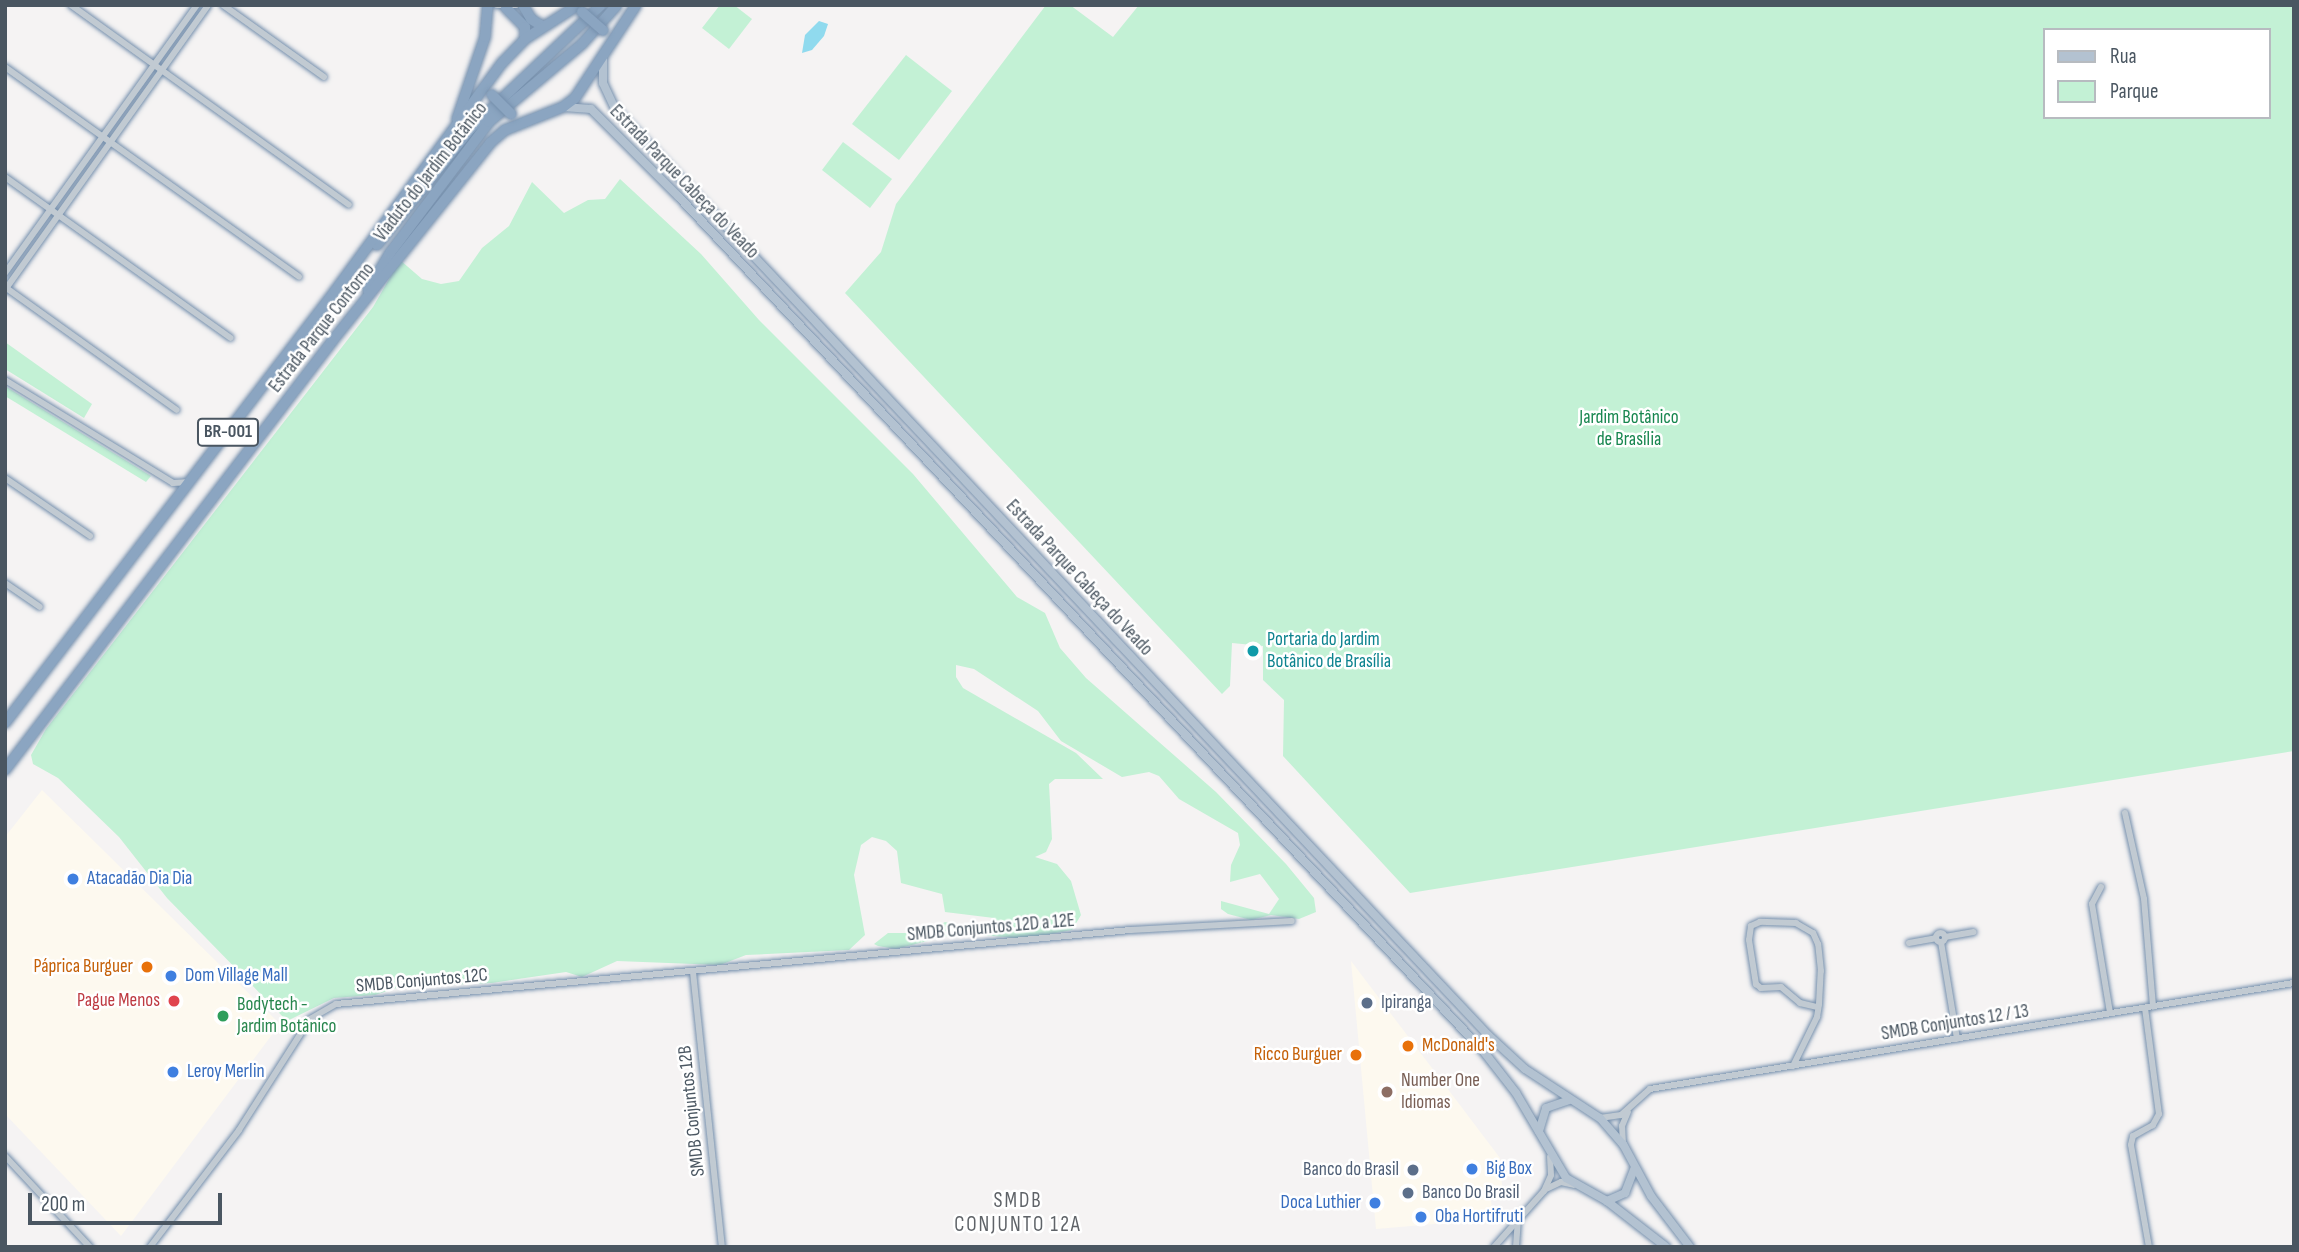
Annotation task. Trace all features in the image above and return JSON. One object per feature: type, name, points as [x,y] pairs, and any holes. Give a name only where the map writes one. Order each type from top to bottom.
[{"type":"highway","points":[[448,138],[485,37],[488,5]]},
{"type":"highway","points":[[523,5],[531,19],[542,26]]},
{"type":"highway","name":"Viaduto do Jardim Botânico","points":[[322,308],[471,128],[601,5]]},
{"type":"highway","name":"Viaduto do Jardim Botânico","points":[[351,318],[422,209],[497,114],[582,44],[617,5]]},
{"type":"highway","name":"Estrada Parque Contorno","points":[[5,771],[351,318],[490,143],[505,130],[564,107],[585,88],[636,5]]},
{"type":"highway","points":[[506,6],[525,27],[525,39]]},
{"type":"highway","points":[[580,8],[603,30],[603,56]]},
{"type":"highway","name":"Estrada Parque Contorno","points":[[5,723],[322,308],[491,79],[525,39],[562,13],[580,8]]},
{"type":"highway","points":[[491,79],[492,95],[511,114],[530,119]]},
{"type":"main road","name":"Estrada Parque Cabeça do Veado","points":[[603,56],[603,83],[615,109],[1452,998],[1507,1053],[1569,1100],[1600,1118],[1623,1144],[1634,1168]]},
{"type":"main road","name":"Estrada Parque Cabeça do Veado","points":[[564,107],[591,109],[603,119],[1484,1052],[1539,1132],[1550,1157],[1574,1185]]},
{"type":"main road","points":[[831,359],[841,348]]},
{"type":"main road","points":[[841,369],[852,359]]},
{"type":"main road","points":[[1539,1132],[1546,1108],[1569,1100]]},
{"type":"main road","points":[[1607,1201],[1625,1194],[1634,1168]]},
{"type":"main road","points":[[1634,1168],[1690,1247]]},
{"type":"main road","points":[[1574,1185],[1607,1201],[1666,1247]]},
{"type":"street","points":[[71,5],[349,205]]},
{"type":"street","points":[[5,273],[197,5]]},
{"type":"street","points":[[177,410],[6,288],[208,5]]},
{"type":"street","points":[[223,5],[324,77]]},
{"type":"street","points":[[5,67],[299,277]]},
{"type":"street","points":[[5,177],[231,338]]},
{"type":"street","points":[[5,380],[173,483],[190,482]]},
{"type":"street","points":[[5,478],[90,536]]},
{"type":"street","points":[[173,483],[178,497]]},
{"type":"street","points":[[5,583],[40,607]]},
{"type":"street","points":[[2125,813],[2142,883],[2158,1114],[2153,1125],[2133,1136],[2131,1145],[2149,1247]]},
{"type":"street","points":[[2101,887],[2092,904],[2110,1013]]},
{"type":"street","name":"SMDB Conjuntos 12D a 12E","points":[[693,972],[1131,930],[1292,921]]},
{"type":"street","points":[[1793,1066],[1814,1028],[1818,1007],[1821,958],[1813,933],[1785,921],[1755,924],[1748,934],[1756,984],[1761,988],[1781,987],[1800,1003],[1818,1007]]},
{"type":"street","points":[[1909,943],[1973,932]]},
{"type":"street","points":[[1941,939],[1957,1039]]},
{"type":"street","name":"SMDB Conjuntos 12C","points":[[150,1247],[239,1130],[310,1019],[324,1008],[693,972]]},
{"type":"street","name":"SMDB Conjuntos 12B","points":[[693,972],[722,1247]]},
{"type":"street","name":"SMDB Conjuntos 12 / 13","points":[[1600,1118],[1613,1118],[1629,1110],[1650,1089],[2294,983]]},
{"type":"street","points":[[1623,1144],[1622,1126],[1629,1110]]},
{"type":"street","points":[[5,1156],[90,1247]]},
{"type":"street","points":[[1544,1191],[1551,1175],[1550,1157]]},
{"type":"street","points":[[1497,1245],[1544,1191],[1556,1183],[1574,1185]]},
{"type":"street","points":[[1516,1247],[1518,1219]]},
{"type":"shaded area","points":[[42,790],[280,1024],[121,1236],[5,1114],[5,837]]},
{"type":"shaded area","points":[[1351,961],[1500,1158],[1503,1199],[1491,1200],[1493,1219],[1376,1229]]},
{"type":"green space","points":[[720,5],[734,5],[752,19],[729,49],[702,28]]},
{"type":"green space","name":"Jardim Botânico de Brasília","points":[[1046,5],[1070,5],[1113,37],[1139,5],[2294,5],[2294,751],[1410,893],[1283,756],[1284,700],[1263,680],[1263,646],[1232,643],[1230,686],[1222,694],[845,293],[881,252],[896,204]]},
{"type":"green space","points":[[906,55],[952,91],[899,160],[852,124]]},
{"type":"green space","points":[[843,142],[892,179],[870,208],[822,170]]},
{"type":"green space","points":[[620,179],[701,254],[759,320],[913,474],[1017,597],[1045,613],[1060,648],[1086,678],[1216,792],[1286,864],[1314,898],[1316,912],[1299,919],[1271,915],[1251,920],[1228,914],[1221,909],[1221,901],[1269,914],[1279,899],[1260,874],[1230,882],[1231,865],[1240,845],[1238,833],[1179,799],[1159,776],[1149,772],[1122,777],[1061,741],[1038,711],[974,669],[956,665],[956,677],[963,688],[1076,753],[1103,779],[1055,779],[1049,784],[1052,839],[1046,852],[1035,857],[1057,864],[1071,881],[1081,915],[1072,930],[1025,939],[959,933],[896,949],[878,946],[874,944],[888,933],[926,933],[945,922],[988,933],[1001,928],[994,918],[945,912],[942,894],[901,883],[897,851],[886,841],[872,837],[861,845],[854,875],[865,935],[849,950],[746,955],[720,965],[617,961],[582,977],[566,972],[492,983],[400,987],[375,995],[334,998],[287,1021],[167,898],[119,837],[58,778],[33,764],[31,755],[46,729],[373,307],[400,260],[422,279],[441,284],[459,281],[482,248],[509,226],[532,182],[564,213],[588,200],[605,199]]},
{"type":"green space","points":[[5,342],[92,404],[84,418],[5,369]]},
{"type":"green space","points":[[5,386],[151,476],[146,482],[5,396]]},
{"type":"water","points":[[819,21],[828,24],[824,36],[812,50],[802,53],[805,35]]},
{"type":"place","name":"Portaria do Jardim Botânico de Brasília","points":[[1253,651]]},
{"type":"place","name":"Atacadão Dia Dia","points":[[73,879]]},
{"type":"place","name":"Páprica Burguer","points":[[147,967]]},
{"type":"place","name":"Dom Village Mall","points":[[171,976]]},
{"type":"place","name":"Pague Menos","points":[[174,1001]]},
{"type":"place","name":"Ipiranga","points":[[1367,1003]]},
{"type":"place","name":"Bodytech - Jardim Botânico","points":[[223,1016]]},
{"type":"place","name":"McDonald's","points":[[1408,1046]]},
{"type":"place","name":"Ricco Burguer","points":[[1356,1055]]},
{"type":"place","name":"Leroy Merlin","points":[[173,1072]]},
{"type":"place","name":"Number One Idiomas","points":[[1387,1092]]},
{"type":"place","name":"Big Box","points":[[1472,1169]]},
{"type":"place","name":"Banco do Brasil","points":[[1413,1170]]},
{"type":"place","name":"Banco Do Brasil","points":[[1408,1193]]},
{"type":"place","name":"Doca Luthier","points":[[1375,1203]]},
{"type":"place","name":"Oba Hortifruti","points":[[1421,1217]]},
{"type":"district","name":"SMDB CONJUNTO 12A","points":[[1018,1213]]}]
